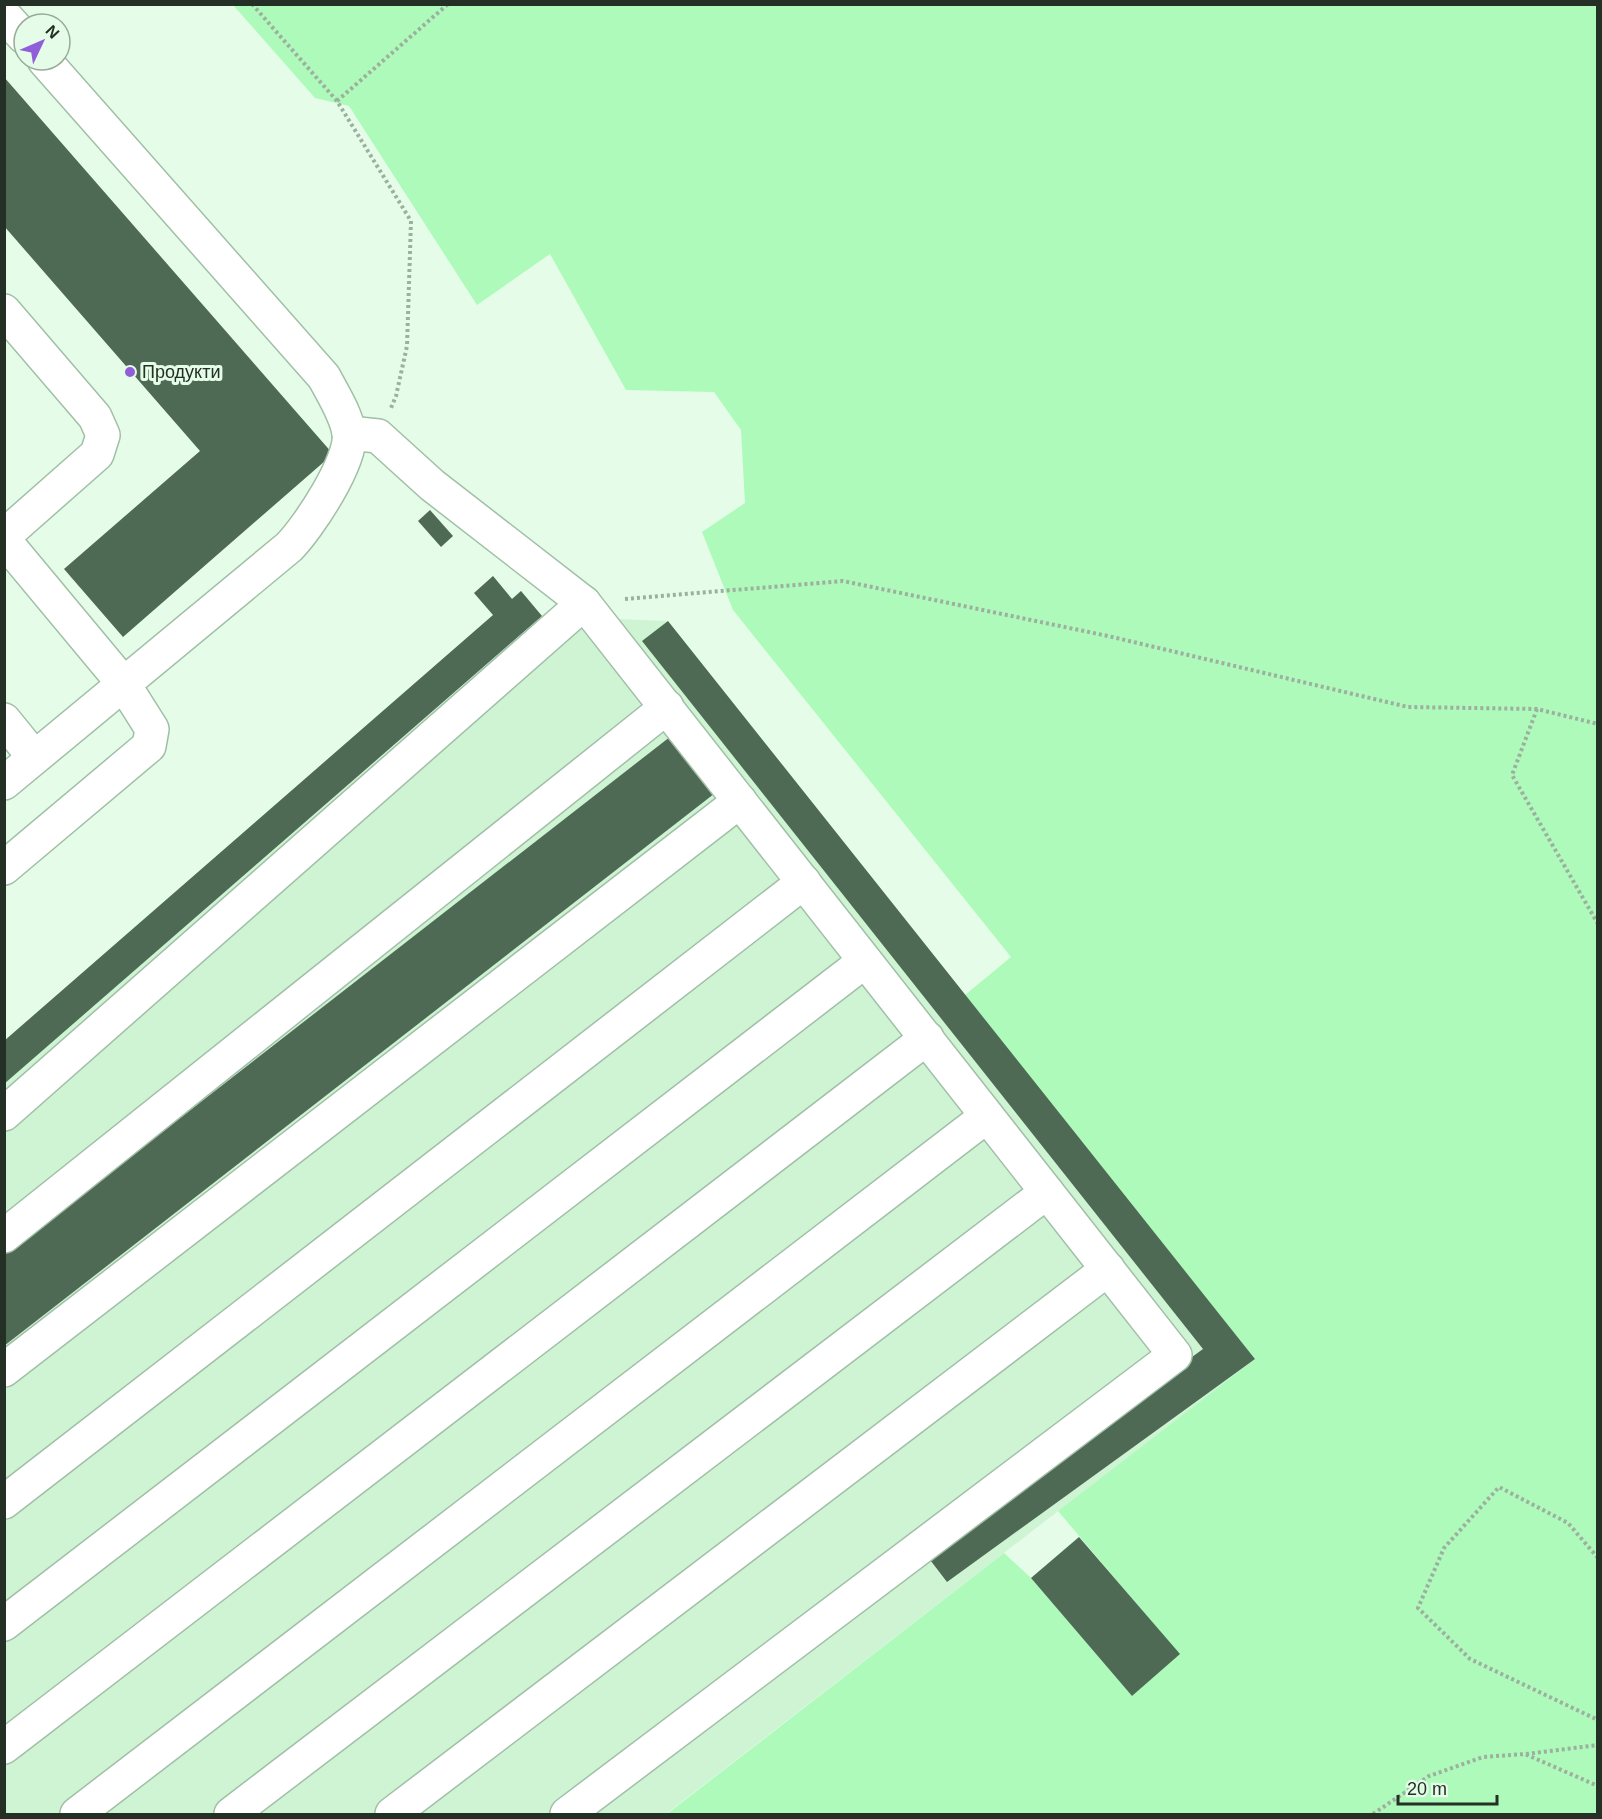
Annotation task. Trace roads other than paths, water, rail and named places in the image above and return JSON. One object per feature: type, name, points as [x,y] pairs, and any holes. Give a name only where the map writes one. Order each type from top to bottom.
[{"type":"lane","points":[[55,72],[324,377],[339,405],[364,435],[584,603],[1175,1355],[567,1815]]},
{"type":"lane","points":[[4,311],[94,417],[103,435],[97,454],[4,538],[123,683],[152,729],[149,746],[4,867]]},
{"type":"lane","points":[[4,783],[289,547],[302,534],[346,458],[364,435]]},
{"type":"lane","points":[[4,1114],[584,603]]},
{"type":"lane","points":[[4,1236],[667,707]]},
{"type":"lane","points":[[4,720],[34,757]]},
{"type":"lane","points":[[4,1370],[740,801]]},
{"type":"lane","points":[[4,1502],[804,882]]},
{"type":"lane","points":[[4,1624],[866,961]]},
{"type":"lane","points":[[4,1747],[927,1038]]},
{"type":"lane","points":[[77,1815],[987,1116]]},
{"type":"lane","points":[[231,1815],[1047,1192]]},
{"type":"lane","points":[[392,1815],[1108,1269]]},
{"type":"place","name":"Продукти","points":[[130,372]]}]
